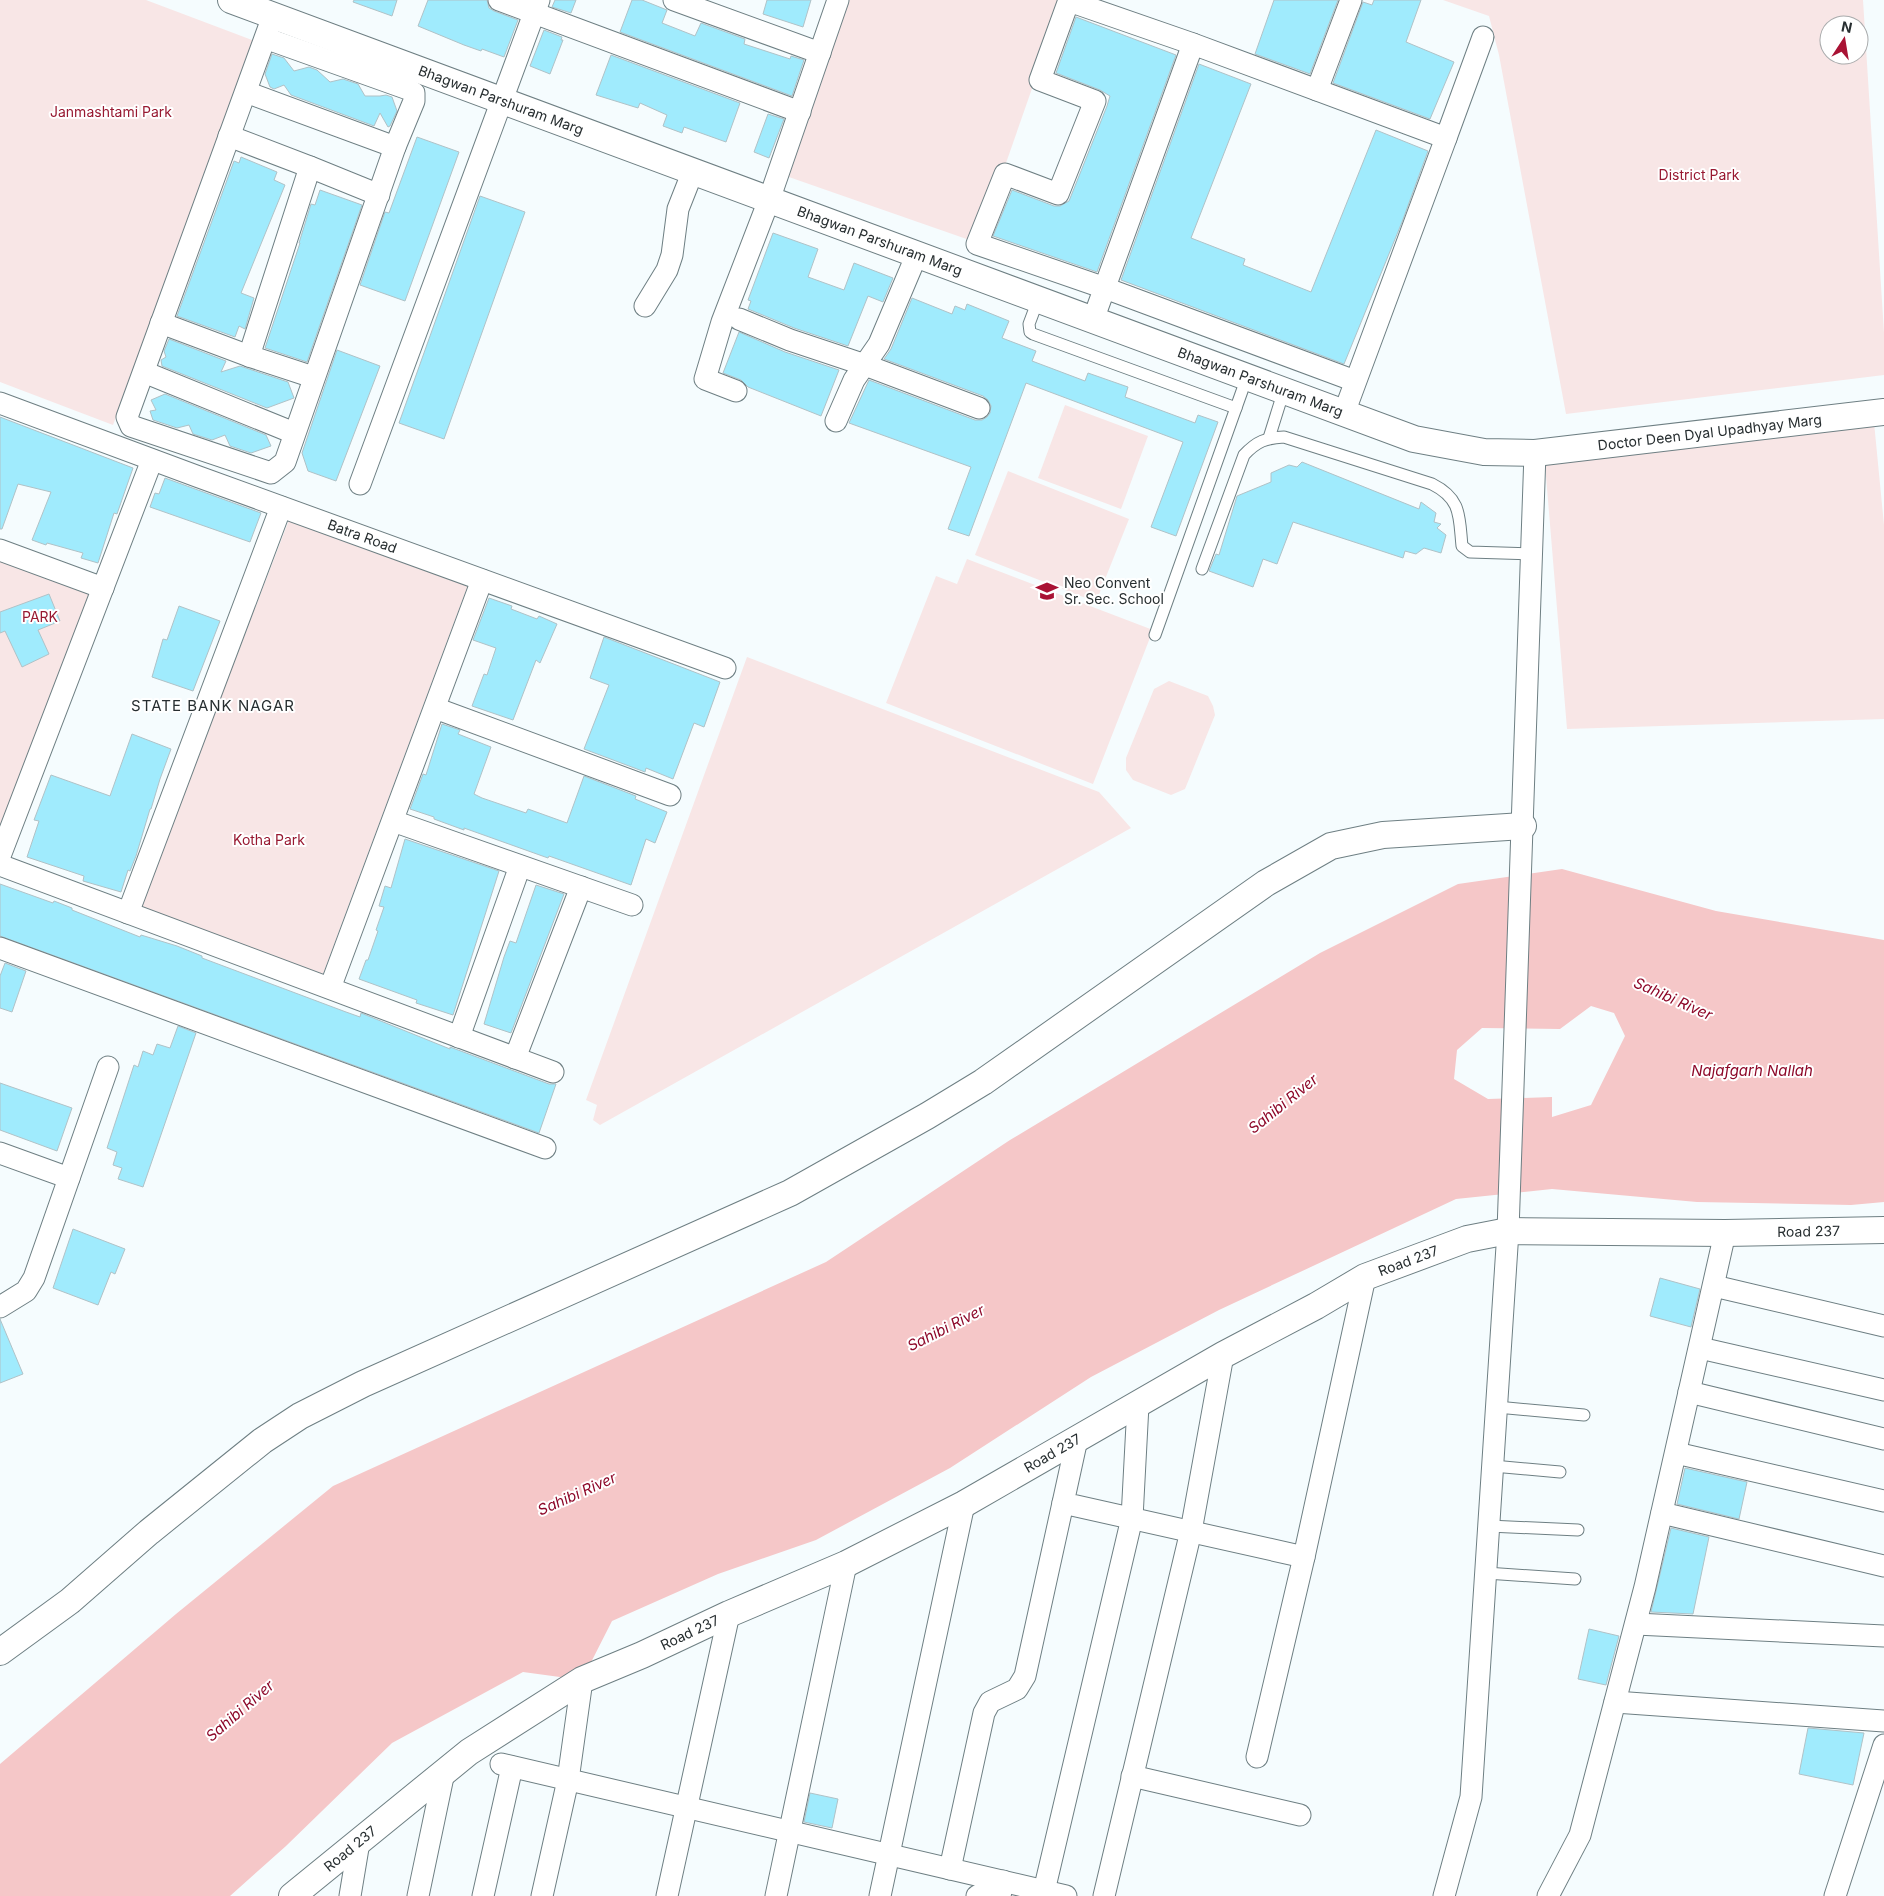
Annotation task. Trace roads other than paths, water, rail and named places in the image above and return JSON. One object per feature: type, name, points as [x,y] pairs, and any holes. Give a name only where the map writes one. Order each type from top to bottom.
[{"type":"street","name":"Bhagwan Parshuram Marg","points":[[231,0],[269,27],[503,101],[1414,439],[1484,452],[1535,453]]},
{"type":"street","points":[[499,0],[537,7],[800,112]]},
{"type":"street","points":[[736,391],[705,380],[722,322],[769,200],[838,0]]},
{"type":"street","points":[[967,273],[1005,174],[1058,194],[1095,101],[1040,80],[1069,0],[1446,138]]},
{"type":"street","points":[[1317,90],[1352,0]]},
{"type":"street","points":[[680,1],[820,53]]},
{"type":"street","points":[[360,484],[537,7]]},
{"type":"street","points":[[269,27],[414,93],[414,101],[395,147],[313,377],[285,462],[271,473],[131,426],[127,417],[269,27]]},
{"type":"street","points":[[1344,413],[1483,37]]},
{"type":"street","points":[[1094,320],[1193,44]]},
{"type":"street","points":[[246,92],[395,147]]},
{"type":"street","points":[[228,136],[379,195]]},
{"type":"street","points":[[249,356],[310,167]]},
{"type":"street","points":[[645,306],[667,270],[672,255],[678,209],[693,172]]},
{"type":"street","points":[[977,244],[1105,288],[1356,381]]},
{"type":"street","points":[[836,421],[854,380],[883,335],[917,254]]},
{"type":"street","points":[[739,319],[790,340],[865,365],[979,408]]},
{"type":"street","points":[[162,323],[249,356],[313,377]]},
{"type":"street","points":[[144,372],[294,433]]},
{"type":"street","name":"Batra Road","points":[[0,403],[725,668]]},
{"type":"street","name":"Doctor Deen Dyal Upadhyay Marg","points":[[1535,453],[1884,412]]},
{"type":"street","points":[[1444,1896],[1471,1797],[1497,1407],[1510,1200],[1535,453]]},
{"type":"street","points":[[0,856],[152,460]]},
{"type":"street","points":[[128,913],[281,507]]},
{"type":"street","points":[[0,550],[103,588]]},
{"type":"street","points":[[330,988],[482,580]]},
{"type":"street","points":[[435,708],[670,795]]},
{"type":"street","points":[[393,821],[632,906]]},
{"type":"street","points":[[0,1652],[70,1601],[149,1532],[262,1441],[300,1416],[372,1380],[790,1193],[927,1116],[983,1082],[1266,883],[1330,846],[1383,835],[1522,826]]},
{"type":"street","points":[[0,865],[553,1072]]},
{"type":"street","points":[[459,1037],[520,866]]},
{"type":"street","points":[[516,1058],[580,887]]},
{"type":"street","points":[[0,948],[545,1148]]},
{"type":"street","points":[[0,1307],[26,1291],[34,1278],[108,1067]]},
{"type":"street","points":[[0,1153],[69,1178]]},
{"type":"street","name":"Road 237","points":[[292,1896],[469,1752],[582,1680],[642,1656],[729,1614],[846,1564],[964,1504],[1223,1355],[1316,1306],[1365,1277],[1467,1239],[1508,1231],[1725,1233],[1884,1230]]},
{"type":"street","points":[[1548,1896],[1580,1834],[1636,1624],[1725,1233]]},
{"type":"street","points":[[1257,1757],[1304,1557],[1365,1277]]},
{"type":"street","points":[[1714,1286],[1884,1326]]},
{"type":"street","points":[[1700,1348],[1884,1390]]},
{"type":"street","points":[[1104,1896],[1191,1531],[1223,1355]]},
{"type":"street","points":[[1689,1392],[1884,1439]]},
{"type":"street","points":[[1044,1891],[1132,1518],[1138,1405]]},
{"type":"street","points":[[950,1869],[984,1713],[990,1702],[1017,1689],[1025,1676],[1077,1439]]},
{"type":"street","points":[[1676,1453],[1884,1501]]},
{"type":"street","points":[[1063,1503],[1304,1557]]},
{"type":"street","points":[[880,1896],[964,1504]]},
{"type":"street","points":[[1662,1513],[1884,1566]]},
{"type":"street","points":[[776,1896],[846,1564]]},
{"type":"street","points":[[667,1896],[729,1614]]},
{"type":"street","points":[[1636,1624],[1884,1636]]},
{"type":"street","points":[[542,1896],[568,1780],[582,1680]]},
{"type":"street","points":[[1615,1702],[1884,1721]]},
{"type":"street","points":[[1835,1896],[1884,1745]]},
{"type":"street","points":[[483,1896],[506,1765],[950,1869],[1001,1889],[1044,1891],[1066,1896]]},
{"type":"street","points":[[418,1896],[444,1772]]},
{"type":"street","points":[[1132,1776],[1300,1815]]},
{"type":"street","points":[[350,1896],[359,1842]]},
{"type":"street","points":[[978,1896],[1001,1889]]},
{"type":"lane","points":[[1038,300],[1029,324],[1030,332],[1033,334],[1236,408]]},
{"type":"lane","points":[[1155,635],[1247,377]]},
{"type":"lane","points":[[1269,438],[1284,390]]},
{"type":"lane","points":[[1202,569],[1244,455],[1251,447],[1269,438],[1284,437],[1441,488],[1456,502],[1459,511],[1462,546],[1470,552],[1533,554]]},
{"type":"lane","points":[[1497,1407],[1584,1415]]},
{"type":"lane","points":[[1493,1466],[1560,1472]]},
{"type":"lane","points":[[1489,1526],[1578,1530]]},
{"type":"lane","points":[[1486,1573],[1575,1579]]},
{"type":"water","points":[[1562,869],[1716,911],[1884,940],[1884,1202],[1851,1205],[1697,1202],[1552,1189],[1456,1199],[1219,1310],[1091,1377],[950,1468],[816,1540],[718,1574],[612,1621],[582,1680],[523,1672],[392,1743],[286,1846],[230,1896],[0,1896],[0,1764],[176,1614],[333,1486],[826,1262],[1010,1140],[1320,953],[1458,884]],"holes":[[[1591,1006],[1614,1013],[1625,1036],[1591,1105],[1552,1117],[1552,1097],[1488,1099],[1454,1079],[1457,1050],[1482,1028],[1560,1029]]]},
{"type":"place","name":"Neo Convent Sr. Sec. School","points":[[1047,591]]},
{"type":"district","name":"STATE BANK NAGAR","points":[[213,706]]},
{"type":"park label","name":"Janmashtami Park","points":[[111,112]]},
{"type":"park label","name":"District Park","points":[[1699,175]]},
{"type":"park label","name":"PARK","points":[[40,617]]},
{"type":"park label","name":"Kotha Park","points":[[269,840]]},
{"type":"water label","name":"Sahibi River","points":[[1673,999]]},
{"type":"water label","name":"Najafgarh Nallah","points":[[1752,1071]]},
{"type":"water label","name":"Sahibi River","points":[[1283,1104]]},
{"type":"water label","name":"Sahibi River","points":[[946,1328]]},
{"type":"water label","name":"Sahibi River","points":[[577,1494]]},
{"type":"water label","name":"Sahibi River","points":[[240,1711]]}]
